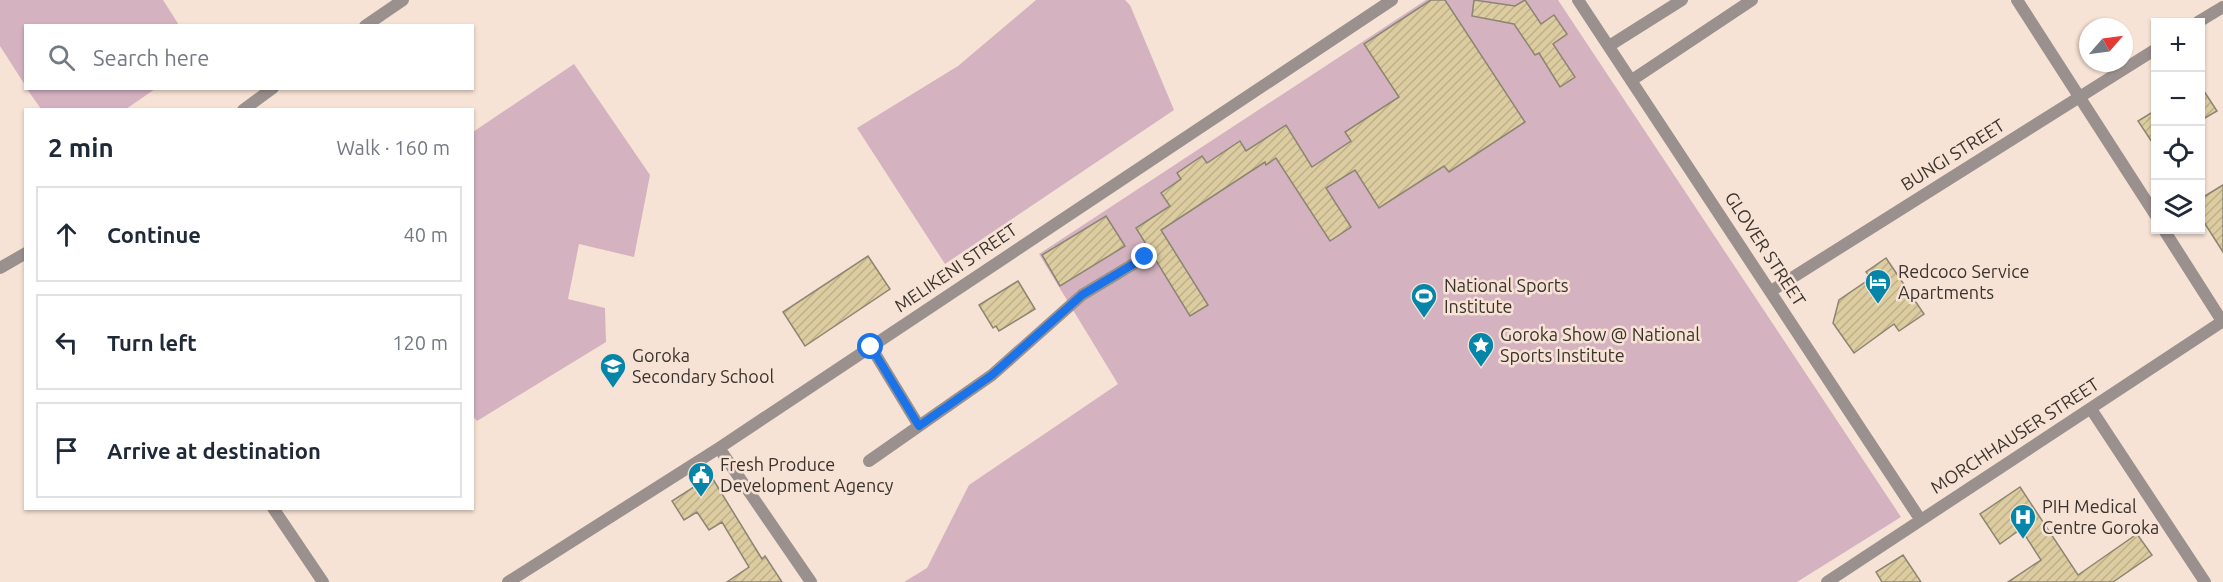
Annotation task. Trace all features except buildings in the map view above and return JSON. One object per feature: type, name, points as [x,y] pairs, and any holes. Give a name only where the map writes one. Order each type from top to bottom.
[{"type":"street","points":[[368,24],[403,0]]},
{"type":"street","name":"MELIKENI STREET","points":[[508,582],[719,448],[1392,0]]},
{"type":"street","name":"GLOVER STREET","points":[[1578,0],[1920,519]]},
{"type":"street","points":[[1609,46],[1682,0]]},
{"type":"street","points":[[1632,80],[1752,0]]},
{"type":"street","points":[[2017,0],[2151,208]]},
{"type":"street","points":[[2205,18],[2223,7]]},
{"type":"street","name":"BUNGI STREET","points":[[1771,291],[2151,52]]},
{"type":"street","points":[[246,108],[270,90]]},
{"type":"street","points":[[2167,234],[2222,321]]},
{"type":"street","points":[[0,268],[24,254]]},
{"type":"street","points":[[869,461],[992,375],[1082,295],[1145,257]]},
{"type":"street","name":"MORCHHAUSER STREET","points":[[1827,582],[2222,321]]},
{"type":"street","points":[[871,347],[919,426]]},
{"type":"street","points":[[2091,409],[2205,582]]},
{"type":"street","points":[[719,448],[811,582]]},
{"type":"street","points":[[274,510],[323,582]]},
{"type":"shaded area","points":[[0,0],[163,0],[178,24],[24,24],[24,83],[0,46]]},
{"type":"shaded area","points":[[1036,0],[1125,0],[1130,5],[1174,110],[945,264],[857,128],[958,66]]},
{"type":"shaded area","name":"National Sports Institute","points":[[1426,0],[1558,0],[1901,517],[1797,582],[904,582],[927,568],[969,485],[1118,384],[1039,254]]},
{"type":"shaded area","points":[[574,64],[650,175],[634,257],[579,244],[568,299],[605,308],[606,342],[477,421],[474,417],[474,131]]},
{"type":"shaded area","points":[[28,90],[154,90],[127,108],[40,108]]},
{"type":"place","name":"Redcoco Service Apartments","points":[[1878,305]]},
{"type":"place","name":"National Sports Institute","points":[[1424,319]]},
{"type":"place","name":"Goroka Show @ National Sports Institute","points":[[1481,368]]},
{"type":"place","name":"Goroka Secondary School","points":[[613,389]]},
{"type":"place","name":"Fresh Produce Development Agency","points":[[701,498]]},
{"type":"place","name":"PIH Medical Centre Goroka","points":[[2023,540]]},
{"type":"route","points":[[871,347],[919,426],[992,375],[1082,295],[1145,257]]}]
